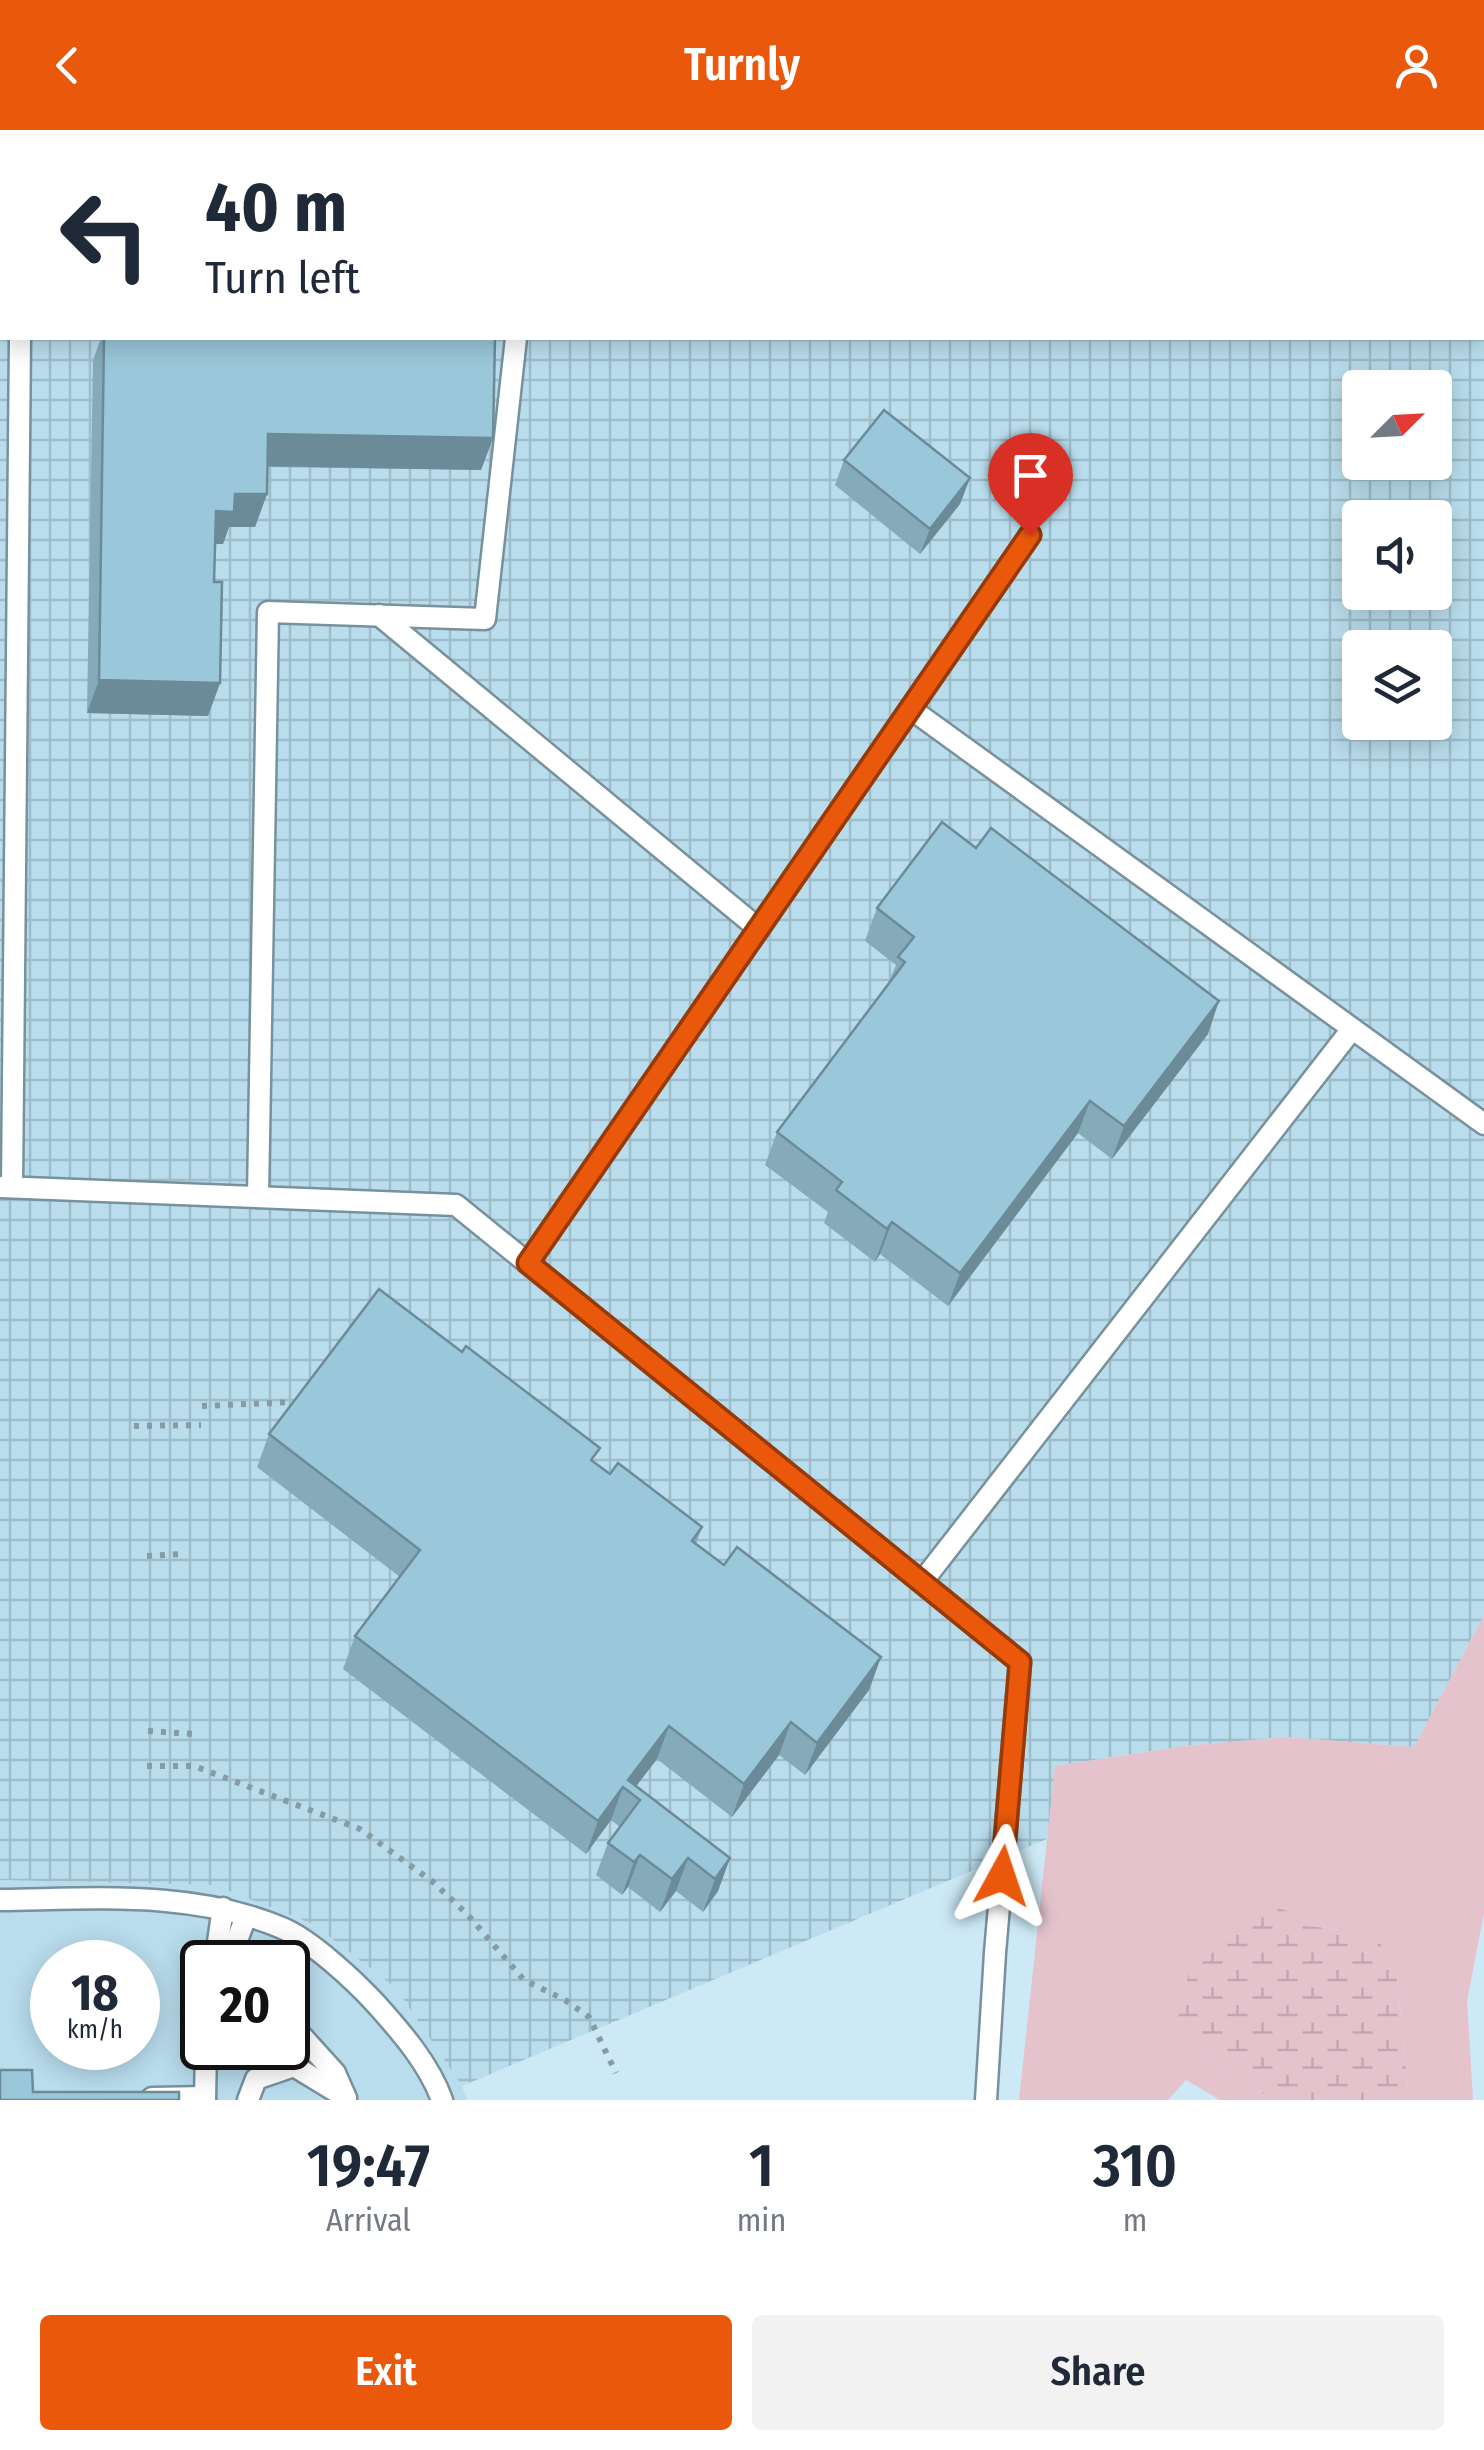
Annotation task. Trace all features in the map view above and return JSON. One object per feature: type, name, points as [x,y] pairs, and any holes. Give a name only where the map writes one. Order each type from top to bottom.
[{"type":"lane","points":[[20,340],[6,1187],[456,1205],[1020,1662],[986,2100]]},
{"type":"lane","points":[[258,1197],[268,612],[485,618],[516,340]]},
{"type":"lane","points":[[528,1263],[1030,535]]},
{"type":"lane","points":[[379,616],[759,929]]},
{"type":"lane","points":[[910,709],[1484,1124]]},
{"type":"lane","points":[[922,1582],[1352,1029]]},
{"type":"lane","points":[[0,1900],[152,1899],[223,1908],[286,1929],[356,1982],[400,2030],[442,2100]]},
{"type":"lane","points":[[218,1940],[223,1908]]},
{"type":"lane","points":[[236,1940],[246,1916]]},
{"type":"lane","points":[[310,2045],[335,2073],[346,2098]]},
{"type":"lane","points":[[248,2100],[256,2079],[294,2066],[346,2098]]},
{"type":"lane","points":[[132,2098],[205,2098],[206,2070]]},
{"type":"path","points":[[202,1406],[294,1402]]},
{"type":"path","points":[[134,1426],[201,1426]]},
{"type":"path","points":[[147,1556],[184,1554]]},
{"type":"path","points":[[148,1731],[193,1734]]},
{"type":"path","points":[[147,1766],[194,1766],[360,1830],[445,1893],[524,1980],[566,2000],[589,2017],[616,2073]]},
{"type":"shaded area","points":[[0,340],[1484,340],[1484,1615],[1414,1747],[1285,1737],[1184,1746],[1056,1766],[1047,1839],[462,2086],[396,1988],[313,1924],[214,1885],[0,1880]]},
{"type":"shaded area","points":[[0,1880],[215,1885],[313,1924],[396,1988],[462,2086],[467,2100],[0,2100]]},
{"type":"green space","points":[[1484,1615],[1484,1913],[1467,2001],[1473,2100],[1409,2100],[1397,1977],[1337,1929],[1305,1926],[1188,2040],[1272,2100],[1220,2100],[1186,2080],[1168,2100],[1019,2100],[1055,1766],[1184,1746],[1285,1737],[1414,1747]]},
{"type":"green space","points":[[1268,1906],[1296,1913],[1306,1926],[1337,1929],[1379,1941],[1397,1977],[1409,2100],[1272,2100],[1188,2040],[1178,2018],[1194,1952]]},
{"type":"building","points":[[104,340],[495,340],[493,438],[268,434],[267,494],[235,494],[234,512],[216,511],[214,582],[222,582],[220,683],[99,680]]},
{"type":"building","points":[[884,410],[970,478],[930,529],[844,460]]},
{"type":"building","points":[[942,822],[976,848],[991,828],[1219,1001],[1124,1126],[1090,1101],[960,1273],[892,1222],[887,1229],[836,1190],[842,1182],[777,1132],[905,962],[898,957],[914,937],[877,908]]},
{"type":"building","points":[[379,1289],[462,1352],[466,1346],[600,1448],[591,1460],[610,1474],[618,1463],[702,1527],[692,1541],[724,1565],[737,1547],[881,1657],[817,1743],[791,1722],[744,1784],[669,1726],[628,1780],[730,1858],[715,1879],[688,1858],[672,1879],[640,1855],[634,1862],[608,1843],[640,1800],[623,1787],[598,1821],[355,1636],[420,1550],[269,1434]]},
{"type":"building","points":[[0,2070],[32,2070],[33,2092],[179,2092],[179,2100],[0,2100]]},
{"type":"route","points":[[1002,1876],[1020,1662],[528,1263],[1030,535]]}]
